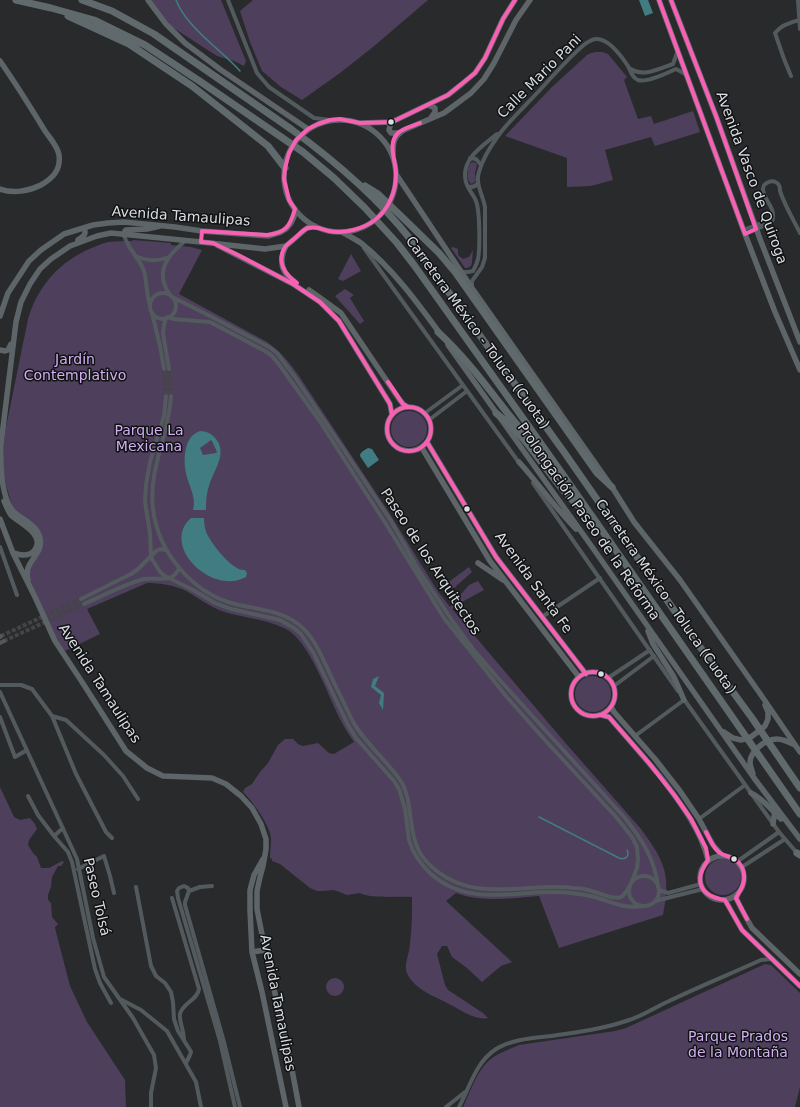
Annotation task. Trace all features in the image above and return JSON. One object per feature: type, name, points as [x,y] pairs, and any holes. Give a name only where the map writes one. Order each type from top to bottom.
[{"type":"highway","name":"Carretera México - Toluca (Cuota)","points":[[16,0],[94,20],[145,45],[303,152],[334,178],[365,208],[388,232],[414,265],[596,521],[800,814]]},
{"type":"highway","name":"Carretera México - Toluca (Cuota)","points":[[82,0],[112,11],[154,34],[291,129],[376,196],[564,452],[800,788]]},
{"type":"highway","points":[[52,8],[129,44],[192,86],[268,146],[285,168]]},
{"type":"highway","points":[[376,196],[397,212],[439,253],[455,272],[597,474],[612,487]]},
{"type":"highway","points":[[438,332],[450,343],[478,375],[549,463],[564,476]]},
{"type":"highway","points":[[496,413],[515,430],[528,445],[578,508],[596,521]]},
{"type":"street","points":[[148,0],[166,24],[185,43],[221,70],[308,129]]},
{"type":"street","points":[[228,0],[257,73],[269,87],[314,118],[351,120],[371,129],[388,147],[393,158]]},
{"type":"street","points":[[360,123],[392,122],[448,95],[475,73],[485,58],[503,19],[515,0]]},
{"type":"street","points":[[392,122],[389,130],[391,133],[398,133],[444,113],[471,93],[484,79],[516,20],[530,0]]},
{"type":"street","name":"Avenida Vasco de Quiroga","points":[[659,0],[744,232],[775,312],[800,370]]},
{"type":"street","name":"Avenida Vasco de Quiroga","points":[[671,0],[800,342]]},
{"type":"street","points":[[798,0],[800,29]]},
{"type":"street","points":[[791,76],[775,33],[781,27],[791,22],[800,20]]},
{"type":"street","name":"Calle Mario Pani","points":[[472,288],[472,281],[482,267],[485,258],[485,207],[478,183],[478,174],[483,160],[502,130],[564,64],[586,44],[596,39],[607,42],[618,53],[629,68],[632,76],[639,80],[647,80],[676,69],[687,76]]},
{"type":"street","points":[[629,68],[643,73],[673,64],[678,50]]},
{"type":"street","points":[[0,61],[59,155],[57,171],[48,181],[36,187],[22,191],[6,192],[0,189]]},
{"type":"street","points":[[428,105],[435,108],[435,112],[430,119]]},
{"type":"street","points":[[330,120],[308,129],[296,140],[289,153],[284,179],[289,200],[301,217],[315,226],[328,231],[342,232],[355,230],[366,226],[385,209],[391,199],[395,187],[396,174],[392,144],[398,133]]},
{"type":"street","name":"Calle Mario Pani","points":[[470,158],[483,145],[502,130]]},
{"type":"street","points":[[461,272],[473,271],[478,258],[479,231],[476,201],[466,182],[466,166],[470,158],[476,159],[481,165]]},
{"type":"street","points":[[396,174],[461,272],[612,487],[634,522],[680,580],[800,752]]},
{"type":"street","points":[[744,232],[756,227],[774,216],[763,190],[766,183],[773,181],[778,184],[784,201],[800,233]]},
{"type":"street","points":[[468,187],[476,186],[478,183]]},
{"type":"street","name":"Avenida Tamaulipas","points":[[0,316],[8,294],[29,261],[41,250],[64,234],[108,222],[124,222],[209,232],[268,236],[286,229],[294,217],[295,209]]},
{"type":"street","points":[[162,226],[126,230],[124,235],[128,247],[144,271],[147,296],[167,369],[163,329],[167,318],[176,308],[175,300],[164,286],[164,269],[169,257],[185,241]]},
{"type":"street","points":[[315,226],[307,228],[286,246],[282,252],[281,261],[285,273],[341,313],[403,404],[425,413],[429,420],[431,431],[427,442],[422,448],[408,452],[395,447],[387,435],[388,421],[392,415],[396,411],[408,407]]},
{"type":"street","points":[[73,244],[85,235],[86,233],[84,228]]},
{"type":"street","name":"Prolongación Paseo de la Reforma","points":[[342,232],[360,242],[385,265],[414,298],[646,623],[754,778],[775,811]]},
{"type":"street","name":"Avenida Tamaulipas","points":[[28,582],[28,567],[39,551],[41,539],[34,527],[10,508],[0,464],[0,444],[16,322],[21,302],[40,269],[51,258],[73,244],[111,233],[213,243],[264,250],[286,246]]},
{"type":"street","name":"Prolongación Paseo de la Reforma","points":[[360,242],[519,462],[684,700],[773,824],[799,855]]},
{"type":"street","points":[[213,243],[293,284],[320,302],[339,322],[390,404],[392,415]]},
{"type":"street","points":[[135,256],[144,260],[154,261],[169,257]]},
{"type":"street","points":[[150,306],[152,299],[157,294],[163,293],[171,296]]},
{"type":"street","name":"Paseo de los Arquitectos","points":[[171,296],[273,350],[280,357],[295,377],[440,613],[506,696],[617,818],[635,842],[638,859],[637,868],[631,883]]},
{"type":"street","points":[[152,313],[158,318],[167,318]]},
{"type":"street","name":"Paseo de los Arquitectos","points":[[167,318],[173,320],[210,322],[271,355],[322,422],[390,521],[444,610],[473,649],[625,818],[639,837],[654,866],[658,888]]},
{"type":"street","points":[[0,350],[5,351],[10,348],[14,325],[16,322]]},
{"type":"street","points":[[425,413],[463,385]]},
{"type":"street","points":[[429,420],[467,391]]},
{"type":"street","points":[[166,396],[164,416],[150,462],[146,485],[146,506],[152,559],[168,579]]},
{"type":"street","points":[[171,396],[170,415],[156,466],[152,491],[156,524],[166,550],[179,568],[198,586],[218,598],[233,604],[277,614],[290,619],[309,635],[318,649],[357,729],[400,779],[410,804],[414,839],[418,850],[430,865],[443,876],[462,885],[481,889],[496,890],[551,886],[567,887],[587,890],[616,898],[622,896],[631,883],[640,876],[645,876],[654,880],[658,888],[658,894],[655,901]]},
{"type":"street","points":[[0,397],[2,399],[6,398]]},
{"type":"street","name":"Avenida Santa Fe","points":[[427,442],[496,557],[586,674]]},
{"type":"street","name":"Avenida Santa Fe","points":[[422,448],[490,561],[579,677]]},
{"type":"street","points":[[519,462],[538,483],[560,513],[590,544]]},
{"type":"street","points":[[0,485],[7,510],[12,516],[31,530],[36,540],[35,548],[29,554],[24,555],[13,553]]},
{"type":"street","name":"Avenida Tamaulipas","points":[[0,519],[13,553],[55,641],[126,751],[147,768],[163,776],[212,778],[226,784],[241,796],[252,808],[266,839],[266,849],[257,890],[257,909],[299,1107]]},
{"type":"street","points":[[386,524],[390,521]]},
{"type":"street","points":[[0,547],[17,595]]},
{"type":"street","points":[[81,599],[131,574],[158,550],[166,550]]},
{"type":"street","points":[[478,563],[507,582]]},
{"type":"street","points":[[168,579],[176,575],[179,568]]},
{"type":"street","points":[[84,604],[138,581],[151,578],[168,579],[188,587],[226,608],[280,620],[297,630],[314,652],[348,725],[356,738],[394,781],[399,789],[405,809],[410,845],[420,862],[438,879],[456,889],[481,895],[550,892],[582,894],[628,907],[647,906],[655,901],[702,887]]},
{"type":"street","points":[[542,617],[600,578]]},
{"type":"street","points":[[440,613],[444,610]]},
{"type":"street","points":[[635,736],[684,700],[674,677],[653,644],[646,623]]},
{"type":"street","points":[[297,630],[300,626]]},
{"type":"street","points":[[608,678],[650,650]]},
{"type":"street","points":[[614,686],[654,656]]},
{"type":"street","points":[[592,672],[604,675],[614,686],[614,700],[611,707],[607,712],[601,715],[588,716],[581,713],[573,702],[571,696],[575,682],[579,677],[586,674],[592,672]]},
{"type":"street","points":[[0,685],[21,685],[32,690],[52,716],[76,774],[106,832],[112,838]]},
{"type":"street","name":"Paseo Tolsá","points":[[0,692],[77,859],[93,938],[104,977],[133,1018],[154,1055],[156,1068],[151,1094],[151,1107]]},
{"type":"street","points":[[720,729],[733,738],[741,740],[751,737],[765,726],[768,719],[768,712],[761,696]]},
{"type":"street","points":[[611,707],[676,786],[699,819],[713,845],[722,855]]},
{"type":"street","points":[[601,715],[609,717],[649,763],[675,796],[691,819],[706,848],[708,860]]},
{"type":"street","points":[[52,716],[66,720],[104,756],[123,776],[138,799]]},
{"type":"street","points":[[0,717],[15,757],[27,750]]},
{"type":"street","points":[[754,778],[750,762],[752,754],[760,746],[771,740],[778,739],[795,745]]},
{"type":"street","points":[[570,766],[574,761]]},
{"type":"street","points":[[699,819],[745,785]]},
{"type":"street","points":[[399,789],[404,787]]},
{"type":"street","points":[[751,793],[758,796],[775,811],[800,839]]},
{"type":"street","points":[[28,796],[38,815],[68,852],[74,870],[95,969],[100,983],[111,1003]]},
{"type":"street","points":[[773,824],[775,811]]},
{"type":"street","points":[[54,836],[63,828]]},
{"type":"street","points":[[738,861],[779,832]]},
{"type":"street","points":[[742,867],[785,839]]},
{"type":"street","points":[[722,855],[738,861],[744,872],[744,881],[742,889],[738,894],[730,899],[717,900],[708,895],[702,887],[700,873],[708,860],[714,856],[722,855]]},
{"type":"street","points":[[74,870],[104,856],[114,894]]},
{"type":"street","name":"Avenida Tamaulipas","points":[[264,857],[254,875],[250,890],[252,952],[286,1107]]},
{"type":"street","points":[[631,883],[629,894],[631,899],[642,906]]},
{"type":"street","points":[[189,891],[188,888],[184,886],[179,888],[178,898],[220,1041],[235,1107]]},
{"type":"street","points":[[189,891],[200,887],[212,886]]},
{"type":"street","points":[[550,892],[551,886]]},
{"type":"street","points":[[136,887],[151,966],[156,976],[165,983],[171,992],[174,1019],[178,1031],[191,1052],[186,1063]]},
{"type":"street","points":[[658,888],[668,893],[702,887]]},
{"type":"street","points":[[189,891],[185,902],[224,1042],[240,1107]]},
{"type":"street","points":[[738,894],[736,898],[752,928],[800,974]]},
{"type":"street","points":[[172,898],[199,989],[197,995],[183,1008],[180,1014],[184,1040]]},
{"type":"street","points":[[725,900],[742,930],[770,959],[800,986]]},
{"type":"street","points":[[252,952],[265,950]]},
{"type":"street","points":[[459,1107],[473,1075],[486,1057],[496,1049],[509,1043],[528,1038],[551,1036],[609,1026],[630,1020],[668,1001],[761,960],[770,959],[774,955],[774,950]]},
{"type":"street","points":[[118,997],[141,1010],[167,1031],[196,1082],[201,1107]]},
{"type":"street","points":[[446,1107],[467,1090]]},
{"type":"green space","points":[[151,0],[221,0],[246,61],[244,66],[234,61],[217,56],[172,27]]},
{"type":"green space","points":[[253,0],[428,0],[373,47],[302,100],[281,87],[262,71],[250,42],[240,11]]},
{"type":"green space","points":[[596,52],[608,54],[627,77],[624,80],[638,119],[651,116],[654,124],[693,111],[700,132],[655,146],[651,137],[605,150],[613,180],[591,186],[567,187],[567,158],[505,136],[552,87],[587,55]]},
{"type":"green space","points":[[472,162],[476,163],[477,165],[475,173],[476,181],[472,184],[469,181],[468,169]]},
{"type":"green space","name":"Parque La Mexicana","points":[[133,240],[171,243],[171,245],[191,247],[202,250],[179,294],[267,342],[288,362],[299,376],[390,514],[437,590],[450,607],[469,585],[478,581],[484,590],[452,609],[649,840],[661,860],[666,878],[663,915],[559,948],[539,896],[508,899],[487,899],[456,893],[446,901],[512,962],[501,966],[482,982],[452,957],[447,946],[442,946],[437,954],[445,985],[448,990],[483,1013],[488,1018],[479,1018],[469,1014],[421,989],[408,975],[406,967],[411,937],[412,897],[378,897],[360,893],[347,895],[334,890],[317,891],[310,888],[270,858],[271,839],[268,827],[251,801],[243,792],[245,788],[252,784],[268,763],[278,745],[285,739],[293,739],[298,744],[303,746],[318,743],[329,753],[334,754],[354,742],[340,719],[309,655],[293,634],[276,625],[219,610],[188,592],[173,586],[147,583],[87,609],[100,634],[65,651],[60,645],[29,581],[29,570],[41,549],[12,506],[6,485],[2,461],[5,432],[28,319],[42,288],[65,263],[85,251],[108,242]]},
{"type":"green space","points":[[453,247],[458,249],[458,255],[463,259],[469,257],[473,250],[471,266],[465,268],[451,248]]},
{"type":"green space","points":[[351,254],[361,271],[343,281],[338,279]]},
{"type":"green space","points":[[345,289],[354,295],[350,298],[364,321],[360,324],[335,296]]},
{"type":"green space","points":[[409,411],[422,416],[427,429],[422,442],[409,447],[396,442],[391,429],[396,416]]},
{"type":"green space","points":[[469,567],[472,572],[454,588],[446,590],[443,586]]},
{"type":"green space","points":[[596,676],[606,681],[610,687],[610,701],[606,707],[600,711],[590,712],[580,707],[576,701],[575,691],[580,681],[586,677]]},
{"type":"green space","points":[[0,787],[14,817],[20,820],[30,818],[35,824],[37,829],[29,840],[28,845],[37,857],[41,868],[49,868],[62,861],[64,862],[61,866],[58,866],[52,877],[48,895],[48,900],[51,903],[52,917],[58,924],[55,927],[70,986],[87,1022],[125,1080],[126,1107],[0,1107]]},
{"type":"green space","points":[[727,859],[736,864],[740,870],[740,884],[736,890],[727,895],[719,895],[710,890],[706,884],[705,873],[710,864],[716,860]]},
{"type":"green space","name":"Parque Prados de la Montaña","points":[[765,964],[771,965],[800,993],[800,1087],[795,1107],[463,1107],[481,1069],[491,1059],[505,1051],[519,1045],[615,1031],[626,1028]]},
{"type":"green space","points":[[335,978],[341,981],[344,987],[341,993],[335,996],[329,993],[326,987],[329,981]]},
{"type":"water","points":[[639,0],[648,0],[653,13],[645,16]]},
{"type":"water","points":[[200,431],[211,434],[216,439],[221,451],[207,492],[206,510],[193,510],[194,500],[185,467],[186,449],[191,438]],"holes":[[[211,440],[217,452],[203,455],[200,448]]]},
{"type":"water","points":[[368,448],[372,449],[379,460],[368,468],[360,455]]},
{"type":"water","points":[[191,518],[204,518],[206,532],[213,544],[235,567],[245,570],[247,573],[246,577],[232,581],[218,580],[205,574],[194,565],[186,554],[182,541],[183,529]]},
{"type":"water","points":[[379,676],[375,686],[384,693],[383,710],[379,703],[381,695],[371,687],[373,679]]},
{"type":"waterway","points":[[176,0],[182,12],[191,24],[240,71]]},
{"type":"waterway","points":[[539,817],[619,858],[623,859],[626,857],[628,854],[627,850]]},
{"type":"tunnel","points":[[164,369],[166,396]]},
{"type":"tunnel","points":[[169,369],[171,396]]},
{"type":"tunnel","points":[[1,636],[81,599]]},
{"type":"tunnel","points":[[4,641],[84,604]]},
{"type":"transit line","points":[[392,415],[390,404],[339,321],[320,302],[293,284],[240,256],[213,243],[201,242],[202,231],[267,235],[279,232],[286,228],[295,209],[289,200],[284,179],[285,168],[289,153],[296,140],[308,129],[330,120],[340,119],[360,123],[392,122],[448,95],[475,73],[485,58],[503,19],[515,0]]},
{"type":"transit line","points":[[659,0],[745,234],[756,229],[716,116],[671,0]]},
{"type":"transit line","points":[[297,283],[289,276],[283,267],[281,257],[285,247],[302,231],[311,227],[341,232],[365,226],[380,216],[388,205],[395,187],[396,169],[393,153],[393,142],[395,137],[403,130],[420,123]]},
{"type":"transit line","points":[[388,382],[403,404],[408,407]]},
{"type":"transit line","points":[[405,407],[413,407],[425,413],[431,425],[431,429],[431,433],[425,445],[413,451],[405,451],[393,445],[387,433],[387,425],[393,413],[405,407]]},
{"type":"transit line","points":[[427,442],[496,557],[586,674]]},
{"type":"transit line","points":[[589,672],[597,672],[609,678],[615,690],[615,694],[615,698],[609,710],[597,716],[589,716],[577,710],[571,698],[571,690],[577,678],[589,672]]},
{"type":"transit line","points":[[601,715],[609,717],[649,763],[691,819],[706,848],[708,860],[703,868],[700,881],[705,891],[716,898],[725,900],[742,930],[800,986]]},
{"type":"transit line","points":[[706,832],[718,851],[731,857],[742,867],[744,881],[736,898],[747,919]]},
{"type":"park label","name":"Jardín Contemplativo","points":[[75,368]]}]
